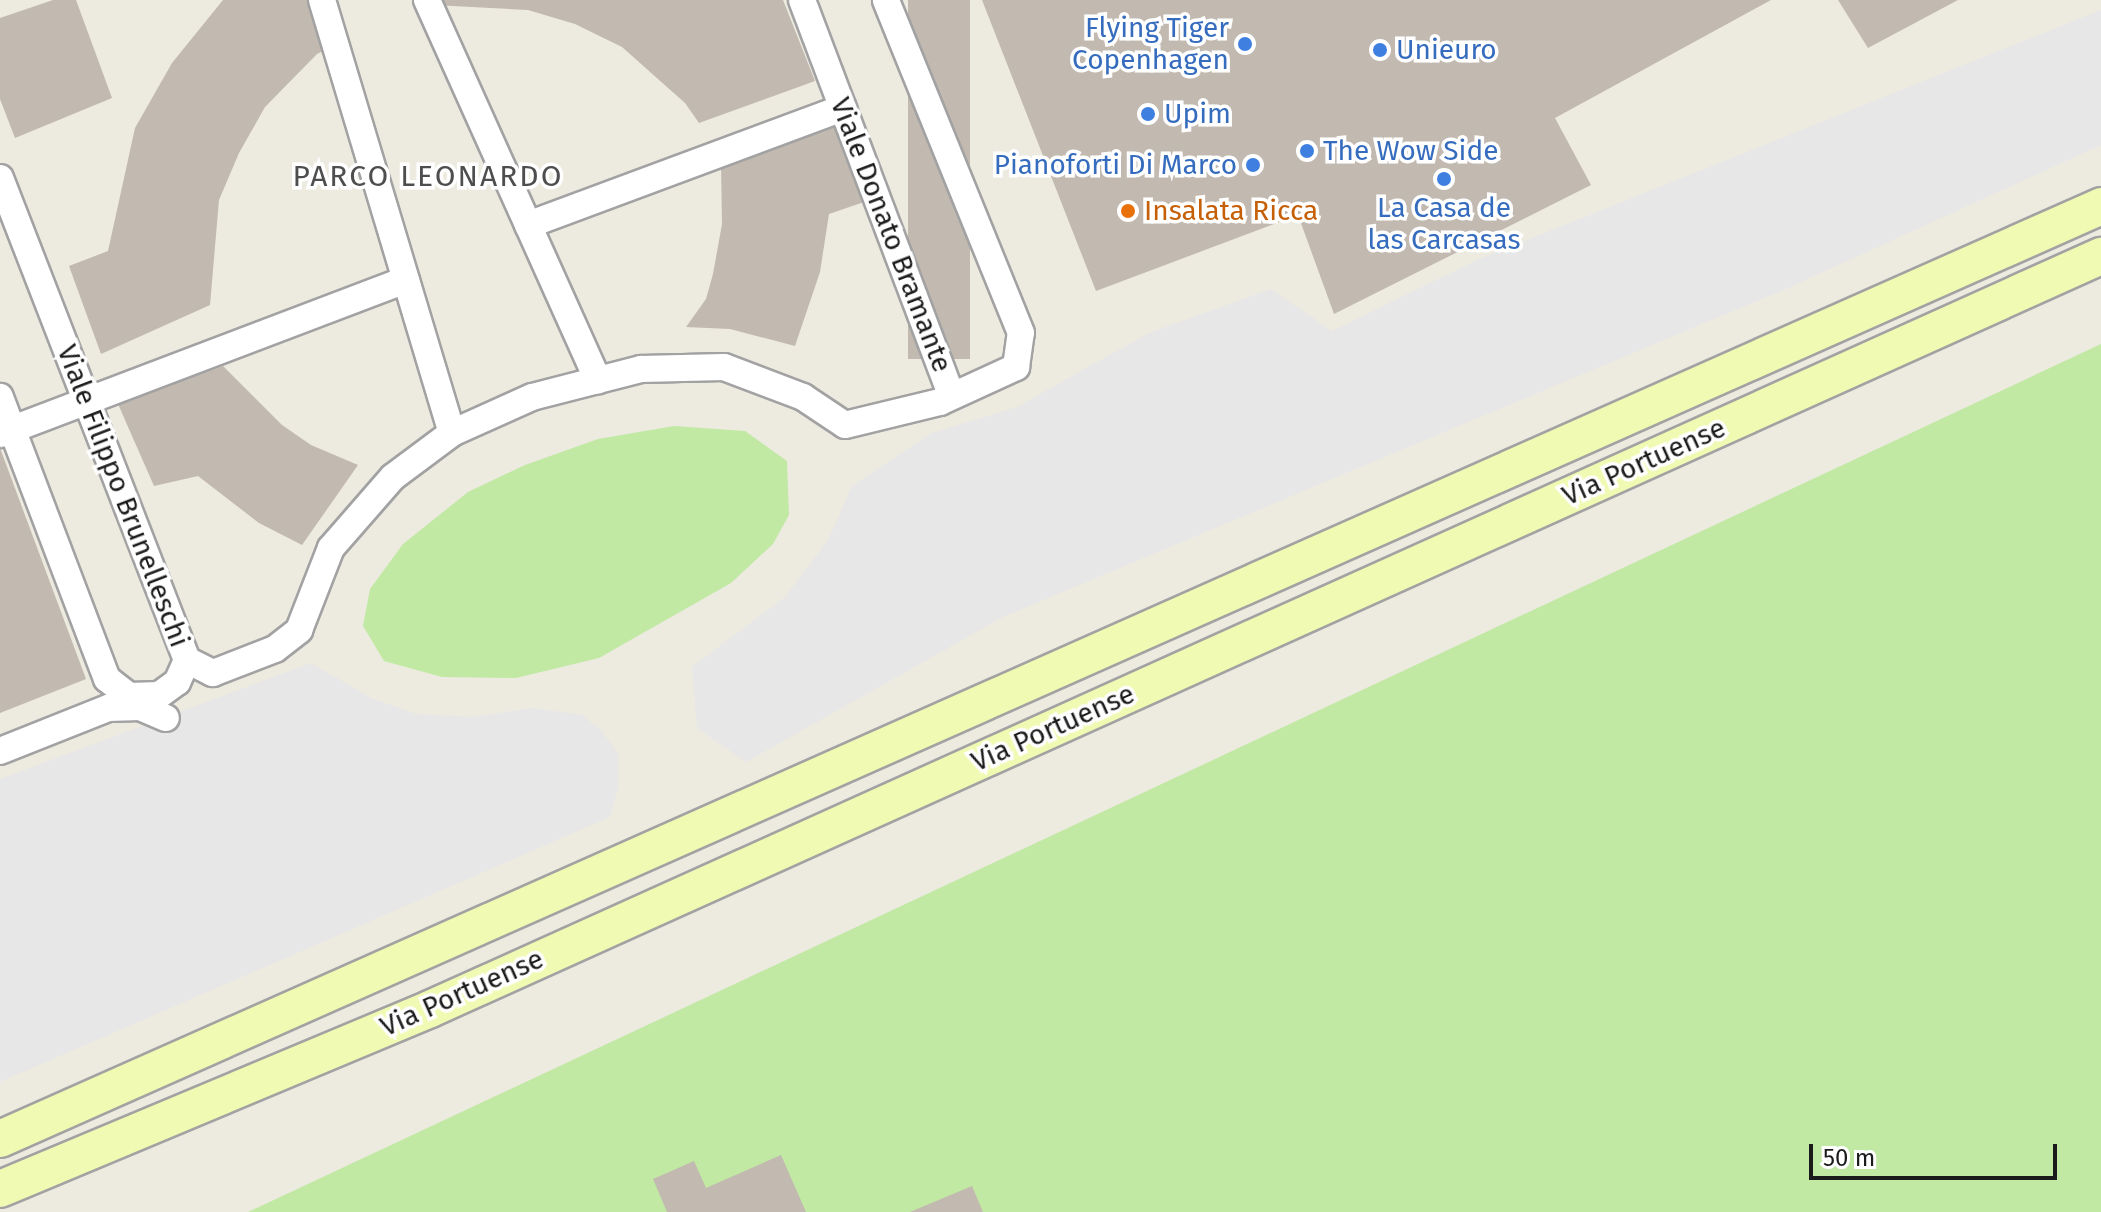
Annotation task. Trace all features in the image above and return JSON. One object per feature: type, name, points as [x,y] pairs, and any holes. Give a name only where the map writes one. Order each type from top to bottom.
[{"type":"street","points":[[322,0],[452,433]]},
{"type":"street","points":[[427,0],[598,380]]},
{"type":"street","name":"Viale Donato Bramante","points":[[802,0],[952,396],[1016,367],[1021,333],[886,0]]},
{"type":"street","points":[[528,225],[843,108]]},
{"type":"street","name":"Viale Filippo Brunelleschi","points":[[0,178],[187,660],[177,682],[159,695],[129,696],[107,679],[6,432],[0,397]]},
{"type":"street","name":"Via Portuense","points":[[0,1139],[2101,206]]},
{"type":"street","name":"Via Portuense","points":[[0,1189],[430,1009],[2101,256]]},
{"type":"street","points":[[6,432],[406,280]]},
{"type":"street","points":[[187,660],[213,673],[275,649],[299,630],[331,548],[393,477],[452,433],[532,397],[641,369],[724,367],[803,397],[845,425],[952,396]]},
{"type":"street","points":[[0,751],[108,708],[140,707],[166,718]]},
{"type":"green space","points":[[2101,344],[2101,1212],[248,1212]]},
{"type":"green space","points":[[674,426],[745,431],[787,461],[789,515],[773,544],[731,583],[599,658],[516,678],[442,677],[384,661],[363,626],[370,589],[403,544],[468,492],[525,465],[598,439]]},
{"type":"shaded area","points":[[2101,10],[2101,145],[1788,288],[1003,617],[746,762],[697,728],[692,667],[785,597],[828,540],[852,486],[932,433],[1017,407],[1149,333],[1271,289],[1332,331],[1475,261]]},
{"type":"shaded area","points":[[311,663],[371,698],[416,714],[473,717],[532,708],[582,715],[600,729],[618,753],[618,787],[610,817],[0,1082],[0,779]]},
{"type":"building","points":[[53,0],[76,0],[112,98],[15,138],[0,99],[0,18]]},
{"type":"building","points":[[223,0],[316,0],[331,47],[317,54],[265,107],[239,153],[219,200],[210,305],[101,354],[69,266],[108,251],[135,128],[172,63]]},
{"type":"building","points":[[432,0],[783,0],[815,81],[699,123],[685,103],[622,47],[575,24],[528,10],[434,5]]},
{"type":"building","points":[[908,0],[970,0],[970,359],[908,359]]},
{"type":"building","name":"The Wow Side","points":[[982,0],[1771,0],[1555,118],[1591,185],[1334,314],[1298,215],[1096,291]]},
{"type":"building","points":[[1838,0],[1958,0],[1868,48]]},
{"type":"building","points":[[834,120],[864,202],[829,214],[820,272],[795,346],[730,329],[686,327],[706,299],[713,274],[722,224],[721,164]]},
{"type":"building","points":[[223,366],[282,425],[311,445],[358,465],[302,545],[259,523],[198,476],[154,486],[118,404]]},
{"type":"building","points":[[0,448],[86,679],[0,713]]},
{"type":"building","points":[[781,1155],[806,1212],[667,1212],[653,1179],[694,1161],[706,1188]]},
{"type":"building","points":[[972,1186],[983,1212],[910,1212]]},
{"type":"place","name":"Flying Tiger Copenhagen","points":[[1245,44]]},
{"type":"place","name":"Unieuro","points":[[1380,50]]},
{"type":"place","name":"Upim","points":[[1148,114]]},
{"type":"place","name":"The Wow Side","points":[[1307,151]]},
{"type":"place","name":"Pianoforti Di Marco","points":[[1253,165]]},
{"type":"place","name":"La Casa de las Carcasas","points":[[1444,179]]},
{"type":"place","name":"Insalata Ricca","points":[[1128,211]]},
{"type":"district","name":"PARCO LEONARDO","points":[[428,176]]}]
